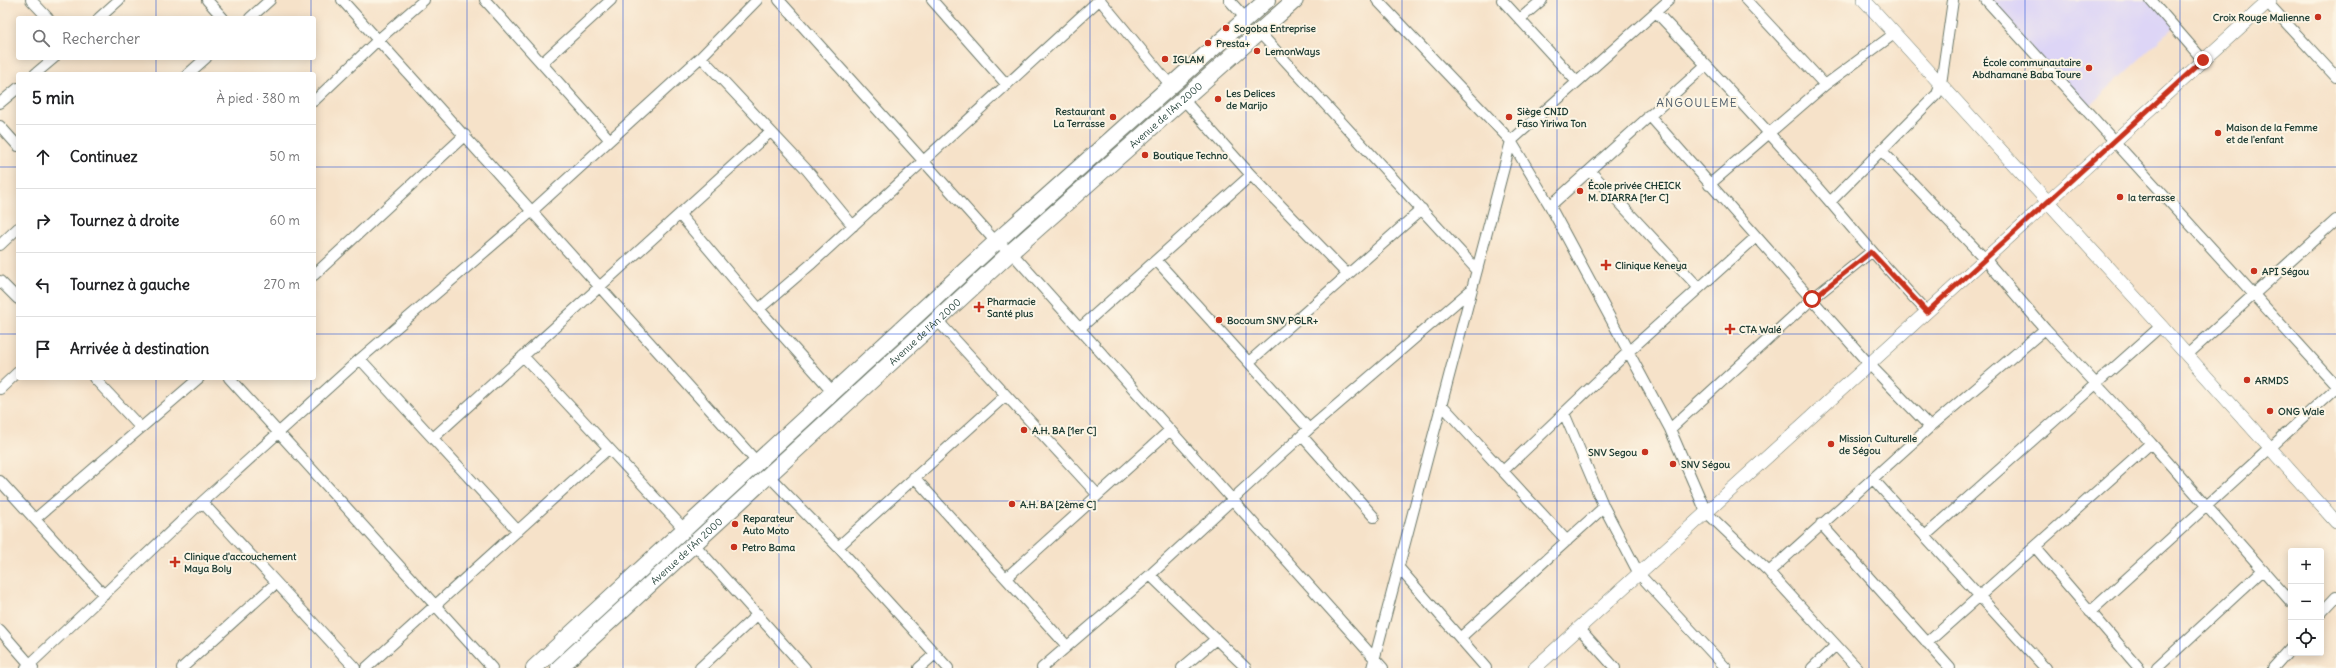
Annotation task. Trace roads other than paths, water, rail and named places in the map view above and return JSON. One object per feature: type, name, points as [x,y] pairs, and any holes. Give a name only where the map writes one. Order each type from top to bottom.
[{"type":"main road","name":"Avenue de l'An 2000","points":[[559,668],[769,476],[1010,252],[1177,93],[1246,19],[1267,0]]},
{"type":"main road","name":"Avenue de l'An 2000","points":[[534,668],[996,242],[1177,93],[1259,32],[1294,0]]},
{"type":"street","points":[[31,0],[46,16]]},
{"type":"street","points":[[101,16],[119,0]]},
{"type":"street","points":[[207,0],[221,16]]},
{"type":"street","points":[[252,16],[270,0]]},
{"type":"street","points":[[342,0],[757,462]]},
{"type":"street","points":[[316,99],[378,40],[424,0]]},
{"type":"street","points":[[485,0],[610,140]]},
{"type":"street","points":[[542,63],[611,0]]},
{"type":"street","points":[[0,630],[30,667],[202,502],[360,359],[531,212],[701,57],[757,0]]},
{"type":"street","points":[[779,0],[996,242],[1010,252],[1232,499],[1373,664],[1383,668]]},
{"type":"street","points":[[932,0],[1007,85]]},
{"type":"street","points":[[759,309],[853,226],[1100,0],[1177,93],[1251,174],[1347,274]]},
{"type":"street","points":[[1229,0],[1246,19]]},
{"type":"street","points":[[1377,0],[1511,141],[1550,206],[1670,429],[1706,512],[1769,572],[1857,668]]},
{"type":"street","points":[[1502,0],[1577,82]]},
{"type":"street","points":[[1520,19],[1542,0]]},
{"type":"street","points":[[1373,664],[1511,141],[1669,0]]},
{"type":"street","points":[[1746,0],[1825,85]]},
{"type":"street","points":[[1864,0],[2048,201],[2336,522]]},
{"type":"street","points":[[1830,202],[1936,94],[1941,84],[1953,0]]},
{"type":"street","points":[[1986,0],[2336,387],[2090,612]]},
{"type":"street","points":[[2151,0],[2203,60]]},
{"type":"street","points":[[1535,668],[2267,1],[2336,77]]},
{"type":"street","points":[[1656,12],[1830,202],[1871,252],[1927,312]]},
{"type":"street","points":[[1259,32],[1477,270]]},
{"type":"street","points":[[1709,185],[1769,135],[1825,85],[1894,34]]},
{"type":"street","points":[[701,57],[807,170],[853,226]]},
{"type":"street","points":[[37,72],[52,60]]},
{"type":"street","points":[[190,72],[204,60]]},
{"type":"street","points":[[1550,206],[1706,65]]},
{"type":"street","points":[[0,103],[16,90]]},
{"type":"street","points":[[1649,115],[1709,185],[1869,364],[1930,427]]},
{"type":"street","points":[[0,126],[16,144]]},
{"type":"street","points":[[433,438],[770,132]]},
{"type":"street","points":[[316,273],[465,136]]},
{"type":"street","points":[[1881,150],[1985,259],[2045,329],[2151,443],[2288,598]]},
{"type":"street","points":[[1590,171],[1699,288]]},
{"type":"street","points":[[1079,329],[1251,174]]},
{"type":"street","points":[[1249,362],[1422,209]]},
{"type":"street","points":[[680,215],[759,309],[833,392]]},
{"type":"street","points":[[2187,355],[2336,220]]},
{"type":"street","points":[[0,245],[16,230]]},
{"type":"street","points":[[1503,471],[1628,352],[1756,237]]},
{"type":"street","points":[[1670,429],[1812,299],[1871,252]]},
{"type":"street","points":[[1156,260],[1249,362],[1374,517]]},
{"type":"street","points":[[0,281],[16,297]]},
{"type":"street","points":[[1042,668],[1150,575],[1306,433],[1472,289]]},
{"type":"street","points":[[937,320],[1097,494]]},
{"type":"street","points":[[1924,536],[2095,382],[2161,326]]},
{"type":"street","points":[[1769,572],[1930,427],[2045,329]]},
{"type":"street","points":[[523,356],[684,529]]},
{"type":"street","points":[[360,359],[518,531]]},
{"type":"street","points":[[0,388],[16,374]]},
{"type":"street","points":[[96,380],[141,428]]},
{"type":"street","points":[[35,519],[197,380]]},
{"type":"street","points":[[231,380],[492,668]]},
{"type":"street","points":[[838,547],[1006,395]]},
{"type":"street","points":[[1442,405],[1566,541]]},
{"type":"street","points":[[1564,413],[1604,507],[1639,574],[1726,668]]},
{"type":"street","points":[[1006,578],[1097,494],[1170,430]]},
{"type":"street","points":[[1927,643],[2151,443]]},
{"type":"street","points":[[366,668],[608,449]]},
{"type":"street","points":[[769,476],[838,547],[948,668]]},
{"type":"street","points":[[914,477],[1067,646]]},
{"type":"street","points":[[1873,479],[2045,668]]},
{"type":"street","points":[[0,481],[104,595]]},
{"type":"street","points":[[202,502],[355,668]]},
{"type":"street","points":[[1460,638],[1604,507]]},
{"type":"street","points":[[1821,524],[1950,668]]},
{"type":"street","points":[[694,544],[805,668]]},
{"type":"street","points":[[2035,546],[2139,668]]},
{"type":"street","points":[[1398,568],[1486,668]]},
{"type":"street","points":[[2157,668],[2264,570]]},
{"type":"street","points":[[1150,575],[1246,668]]},
{"type":"street","points":[[182,668],[276,583]]},
{"type":"street","points":[[2324,611],[2336,597]]},
{"type":"street","points":[[700,668],[758,614]]},
{"type":"street","points":[[1579,628],[1615,668]]},
{"type":"street","points":[[1182,668],[1216,639]]},
{"type":"street","points":[[1812,668],[1836,645]]},
{"type":"street","points":[[2273,668],[2288,651]]},
{"type":"street","points":[[920,668],[935,654]]},
{"type":"place","name":"Croix Rouge Malienne","points":[[2318,17]]},
{"type":"place","name":"Sogoba Entreprise","points":[[1226,28]]},
{"type":"place","name":"Presta+","points":[[1208,43]]},
{"type":"place","name":"LemonWays","points":[[1257,51]]},
{"type":"place","name":"IGLAM","points":[[1165,59]]},
{"type":"place","name":"École communautaire Abdhamane Baba Toure","points":[[2089,68]]},
{"type":"place","name":"Les Delices de Marijo","points":[[1218,99]]},
{"type":"place","name":"Restaurant La Terrasse","points":[[1113,117]]},
{"type":"place","name":"Siège CNID Faso Yiriwa Ton","points":[[1509,117]]},
{"type":"place","name":"Maison de la Femme et de l'enfant","points":[[2218,133]]},
{"type":"place","name":"Boutique Techno","points":[[1145,155]]},
{"type":"place","name":"École privée CHEICK M. DIARRA [1er C]","points":[[1580,191]]},
{"type":"place","name":"la terrasse","points":[[2120,197]]},
{"type":"place","name":"Clinique Keneya","points":[[1606,265]]},
{"type":"place","name":"API Ségou","points":[[2254,271]]},
{"type":"place","name":"Pharmacie Santé plus","points":[[979,307]]},
{"type":"place","name":"Bocoum SNV PGLR+","points":[[1219,320]]},
{"type":"place","name":"CTA Walé","points":[[1730,329]]},
{"type":"place","name":"ARMDS","points":[[2247,380]]},
{"type":"place","name":"ONG Wale","points":[[2270,411]]},
{"type":"place","name":"A.H. BA [1er C]","points":[[1024,430]]},
{"type":"place","name":"Mission Culturelle de Ségou","points":[[1831,444]]},
{"type":"place","name":"SNV Segou","points":[[1645,452]]},
{"type":"place","name":"SNV Ségou","points":[[1673,464]]},
{"type":"place","name":"A.H. BA [2ème C]","points":[[1012,504]]},
{"type":"place","name":"Reparateur Auto Moto","points":[[735,524]]},
{"type":"place","name":"Petro Bama","points":[[734,547]]},
{"type":"place","name":"Clinique d'accouchement Maya Boly","points":[[175,562]]},
{"type":"district","name":"ANGOULEME","points":[[1697,102]]}]
